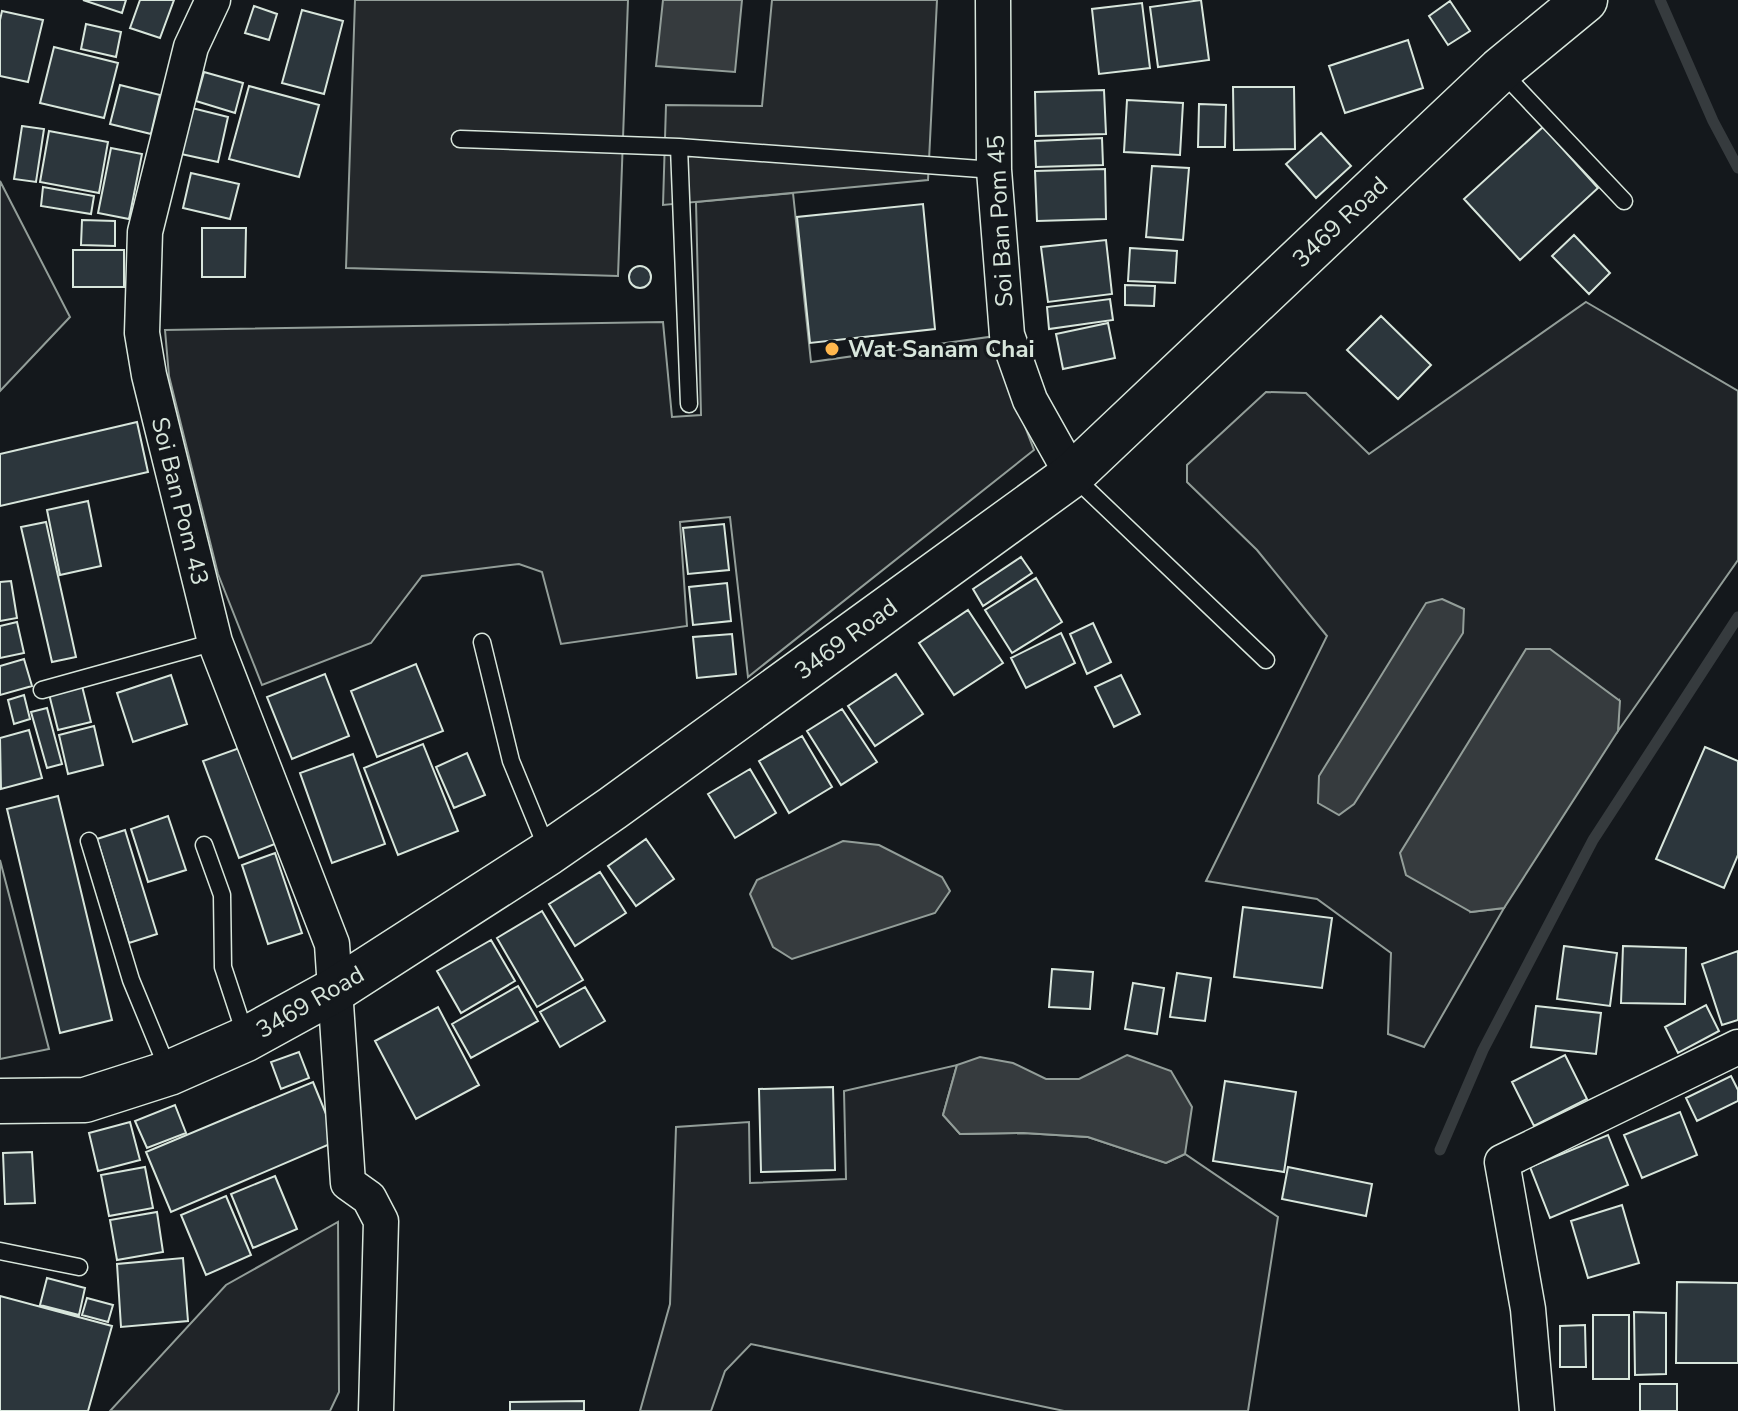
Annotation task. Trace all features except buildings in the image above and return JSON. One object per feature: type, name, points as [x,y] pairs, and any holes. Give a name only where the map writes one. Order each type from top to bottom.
[{"type":"street","name":"Soi Ban Pom 43","points":[[213,0],[191,47],[145,232],[142,333],[149,375],[215,642],[332,944],[348,1183],[369,1198],[381,1221],[376,1411]]},
{"type":"street","name":"Soi Ban Pom 45","points":[[993,0],[994,170],[1007,335],[1030,400],[1072,475]]},
{"type":"street","name":"3469 Road","points":[[0,1101],[85,1100],[169,1073],[246,1039],[335,990],[613,808],[1072,475],[1500,70],[1585,0]]},
{"type":"street","points":[[1537,1411],[1528,1309],[1502,1162],[1738,1047]]},
{"type":"lane","points":[[1500,70],[1624,201]]},
{"type":"lane","points":[[460,139],[679,147],[994,170]]},
{"type":"lane","points":[[679,147],[689,404]]},
{"type":"lane","points":[[1072,475],[1266,660]]},
{"type":"lane","points":[[42,690],[215,642]]},
{"type":"lane","points":[[482,642],[511,761],[548,853]]},
{"type":"lane","points":[[89,841],[131,980],[169,1073]]},
{"type":"lane","points":[[204,845],[222,895],[223,967],[246,1039]]},
{"type":"lane","points":[[0,1251],[79,1267]]},
{"type":"shaded area","points":[[355,0],[628,0],[618,276],[346,268]]},
{"type":"shaded area","points":[[663,0],[742,0],[735,72],[656,66]]},
{"type":"shaded area","points":[[772,0],[937,0],[928,180],[663,205],[666,105],[762,106]]},
{"type":"shaded area","points":[[0,181],[70,317],[0,391]]},
{"type":"shaded area","points":[[793,193],[811,362],[996,336],[1000,361],[1034,450],[748,677],[730,517],[680,522],[687,626],[561,644],[542,572],[519,564],[422,576],[371,643],[262,685],[218,574],[169,376],[165,330],[663,322],[672,417],[701,415],[696,202]]},
{"type":"shaded area","points":[[1586,302],[1738,391],[1738,560],[1618,731],[1619,701],[1471,912],[1504,908],[1424,1047],[1388,1034],[1391,953],[1317,899],[1206,881],[1327,636],[1257,550],[1187,482],[1187,465],[1266,392],[1306,393],[1369,454]]},
{"type":"shaded area","points":[[1442,599],[1464,609],[1463,633],[1354,804],[1339,815],[1318,803],[1319,776],[1426,603]]},
{"type":"shaded area","points":[[1526,649],[1550,649],[1620,701],[1618,731],[1504,908],[1471,912],[1406,875],[1400,853]]},
{"type":"shaded area","points":[[843,841],[879,845],[942,877],[950,891],[935,913],[792,959],[773,947],[750,894],[757,880]]},
{"type":"shaded area","points":[[0,860],[49,1049],[0,1059]]},
{"type":"shaded area","points":[[1127,1055],[1171,1071],[1192,1107],[1185,1154],[1166,1163],[1088,1137],[1024,1133],[960,1134],[943,1115],[957,1065],[980,1057],[1013,1063],[1046,1079],[1079,1079]]},
{"type":"shaded area","points":[[957,1065],[943,1115],[960,1134],[1024,1133],[1088,1137],[1166,1163],[1185,1154],[1278,1217],[1248,1411],[1064,1411],[751,1344],[725,1371],[711,1411],[640,1411],[670,1304],[676,1127],[749,1122],[750,1183],[846,1179],[844,1091]]},
{"type":"shaded area","points":[[338,1222],[339,1392],[330,1411],[110,1411],[226,1285]]},
{"type":"waterway","points":[[1660,0],[1713,121],[1738,168]]},
{"type":"waterway","points":[[1440,1150],[1483,1050],[1593,840],[1738,617]]},
{"type":"place","name":"Wat Sanam Chai","points":[[832,349]]}]
